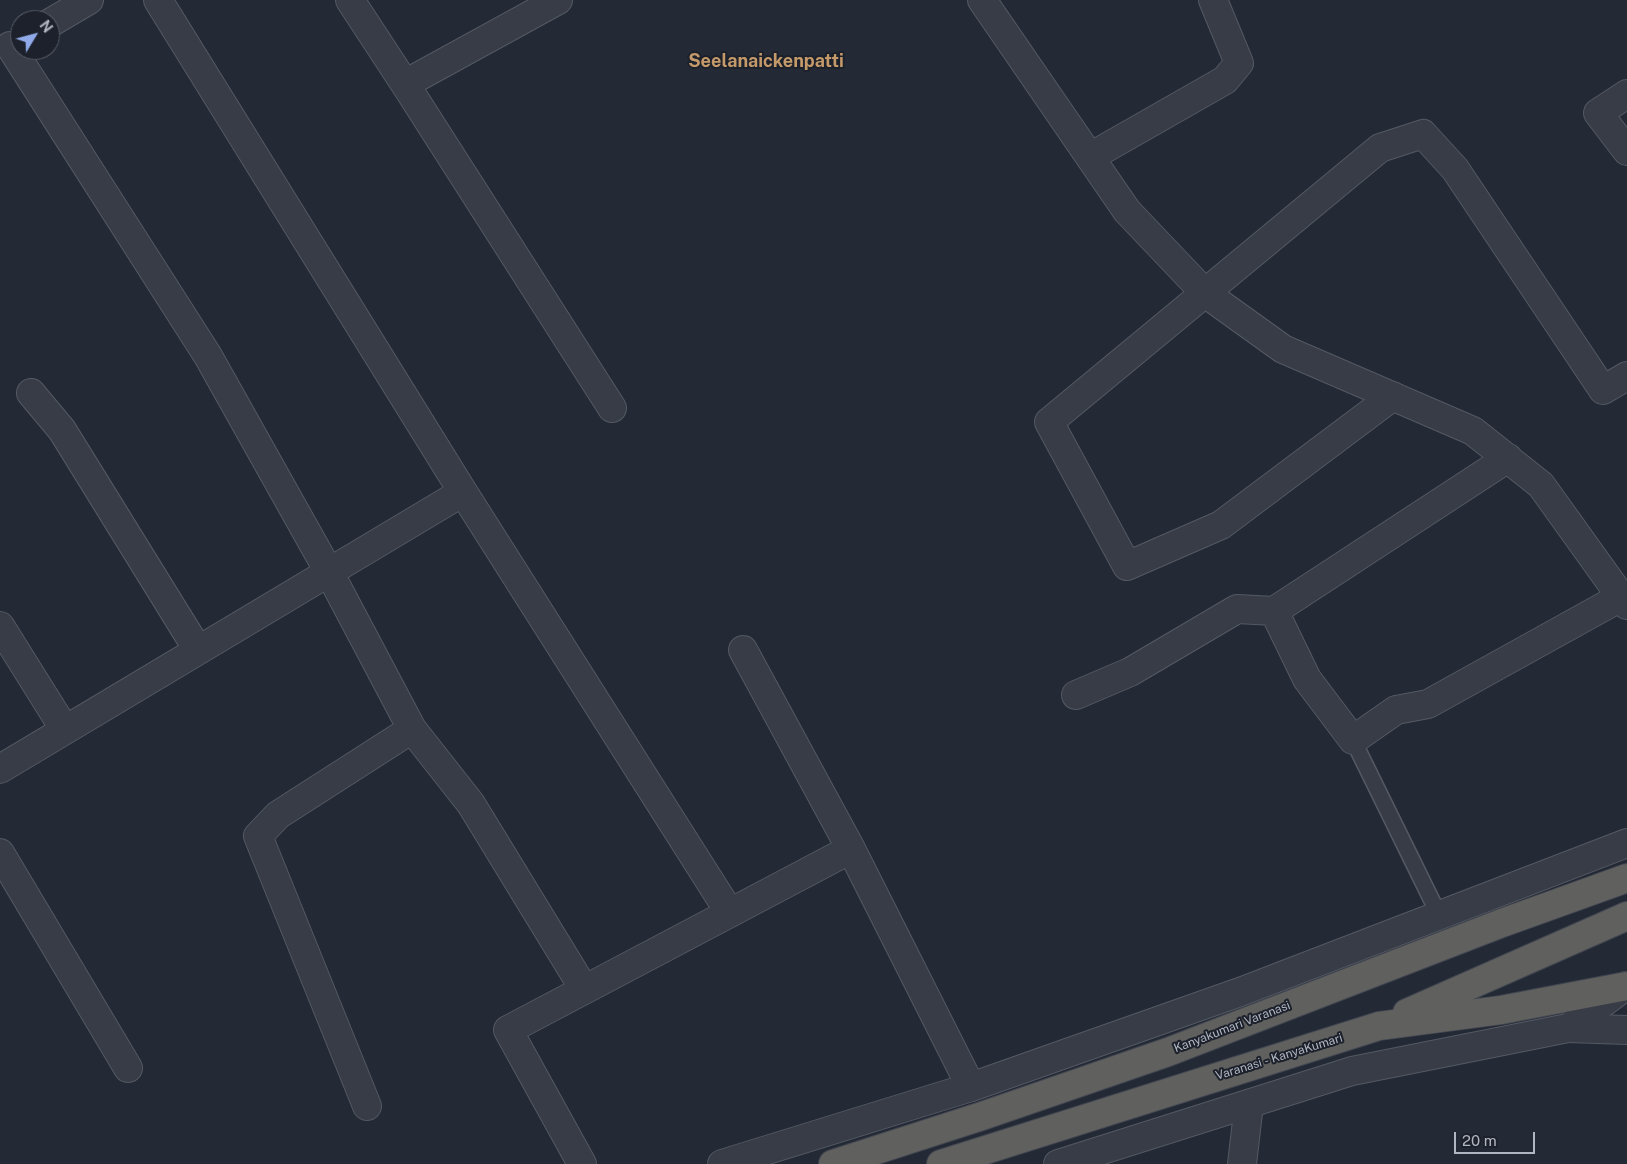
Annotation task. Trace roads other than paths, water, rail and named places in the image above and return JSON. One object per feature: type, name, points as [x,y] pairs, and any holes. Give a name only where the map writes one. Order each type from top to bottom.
[{"type":"highway","name":"Kanyakumari Varanasi","points":[[834,1164],[982,1116],[1168,1052],[1502,923],[1627,878]]},
{"type":"highway","points":[[1379,1026],[1627,916]]},
{"type":"highway","name":"Varanasi - KanyaKumari","points":[[941,1164],[1379,1026],[1501,1010],[1627,986]]},
{"type":"street","points":[[60,16],[89,0]]},
{"type":"street","points":[[158,0],[463,492],[730,913]]},
{"type":"street","points":[[350,0],[612,408]]},
{"type":"street","points":[[405,84],[558,0]]},
{"type":"street","points":[[982,0],[1127,211],[1205,293],[1283,349],[1473,431],[1541,485],[1624,601],[1428,704],[1396,710],[1353,740],[1307,679],[1274,611]]},
{"type":"street","points":[[1090,157],[1225,80],[1239,64],[1213,0]]},
{"type":"street","points":[[19,60],[208,356],[329,572],[412,729],[471,804],[584,989]]},
{"type":"street","points":[[1627,94],[1598,113],[1627,151]]},
{"type":"street","points":[[1393,396],[1221,525],[1127,566],[1049,422],[1380,148],[1423,134],[1455,169],[1603,390],[1627,376]]},
{"type":"street","points":[[31,393],[62,430],[198,650]]},
{"type":"street","points":[[1076,695],[1130,672],[1237,609],[1274,611],[1508,458]]},
{"type":"street","points":[[0,769],[463,492]]},
{"type":"street","points":[[0,626],[65,730]]},
{"type":"street","points":[[743,650],[851,849],[971,1087]]},
{"type":"street","points":[[367,1106],[258,836],[278,815],[412,729]]},
{"type":"street","points":[[722,1164],[971,1087],[1240,992],[1627,843]]},
{"type":"street","points":[[582,1164],[508,1030],[851,849]]},
{"type":"street","points":[[0,853],[128,1068]]},
{"type":"street","points":[[1568,1028],[1627,986]]},
{"type":"street","points":[[1058,1164],[1352,1071],[1568,1028],[1627,1030]]},
{"type":"street","points":[[1242,1164],[1250,1104]]},
{"type":"lane","points":[[1353,740],[1438,915]]},
{"type":"district","name":"Seelanaickenpatti","points":[[766,61]]}]
